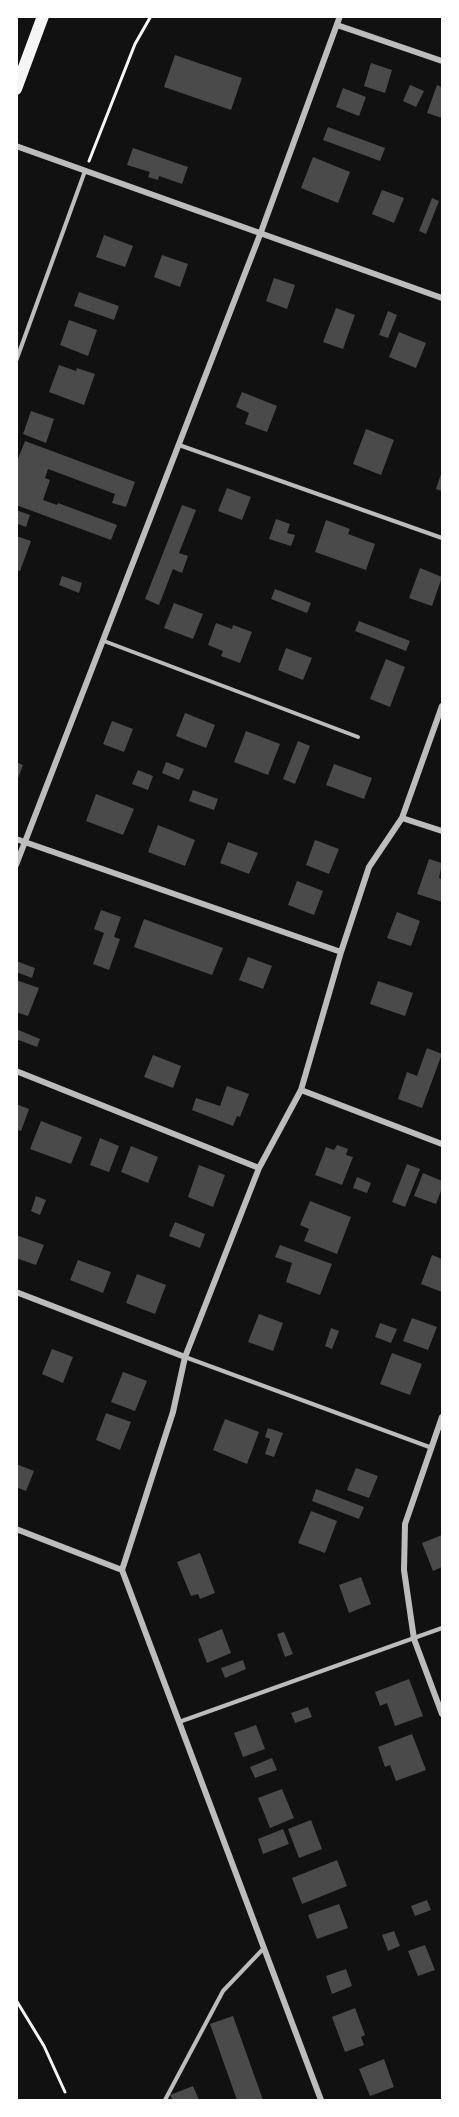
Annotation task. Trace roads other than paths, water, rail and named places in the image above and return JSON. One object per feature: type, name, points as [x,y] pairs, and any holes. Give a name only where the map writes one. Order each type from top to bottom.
[{"type":"main road","points":[[16,89],[43,16]]},
{"type":"street","points":[[16,865],[180,446],[340,16]]},
{"type":"street","points":[[337,25],[442,61]]},
{"type":"street","points":[[16,146],[442,298]]},
{"type":"street","points":[[321,2100],[122,1570],[173,1412],[185,1357],[259,1168],[301,1090],[341,952],[369,867],[402,818],[442,706]]},
{"type":"street","points":[[402,818],[442,831]]},
{"type":"street","points":[[16,839],[341,952]]},
{"type":"street","points":[[16,1071],[259,1168]]},
{"type":"street","points":[[301,1090],[442,1144]]},
{"type":"street","points":[[16,1292],[185,1357]]},
{"type":"street","points":[[442,1418],[405,1524],[404,1570],[414,1639],[442,1714]]},
{"type":"street","points":[[16,1529],[122,1570]]},
{"type":"lane","points":[[16,361],[85,171]]},
{"type":"lane","points":[[180,446],[442,538]]},
{"type":"lane","points":[[104,641],[358,737]]},
{"type":"lane","points":[[185,1357],[432,1448]]},
{"type":"lane","points":[[179,1722],[442,1628]]},
{"type":"lane","points":[[165,2100],[223,1992],[264,1948]]}]
